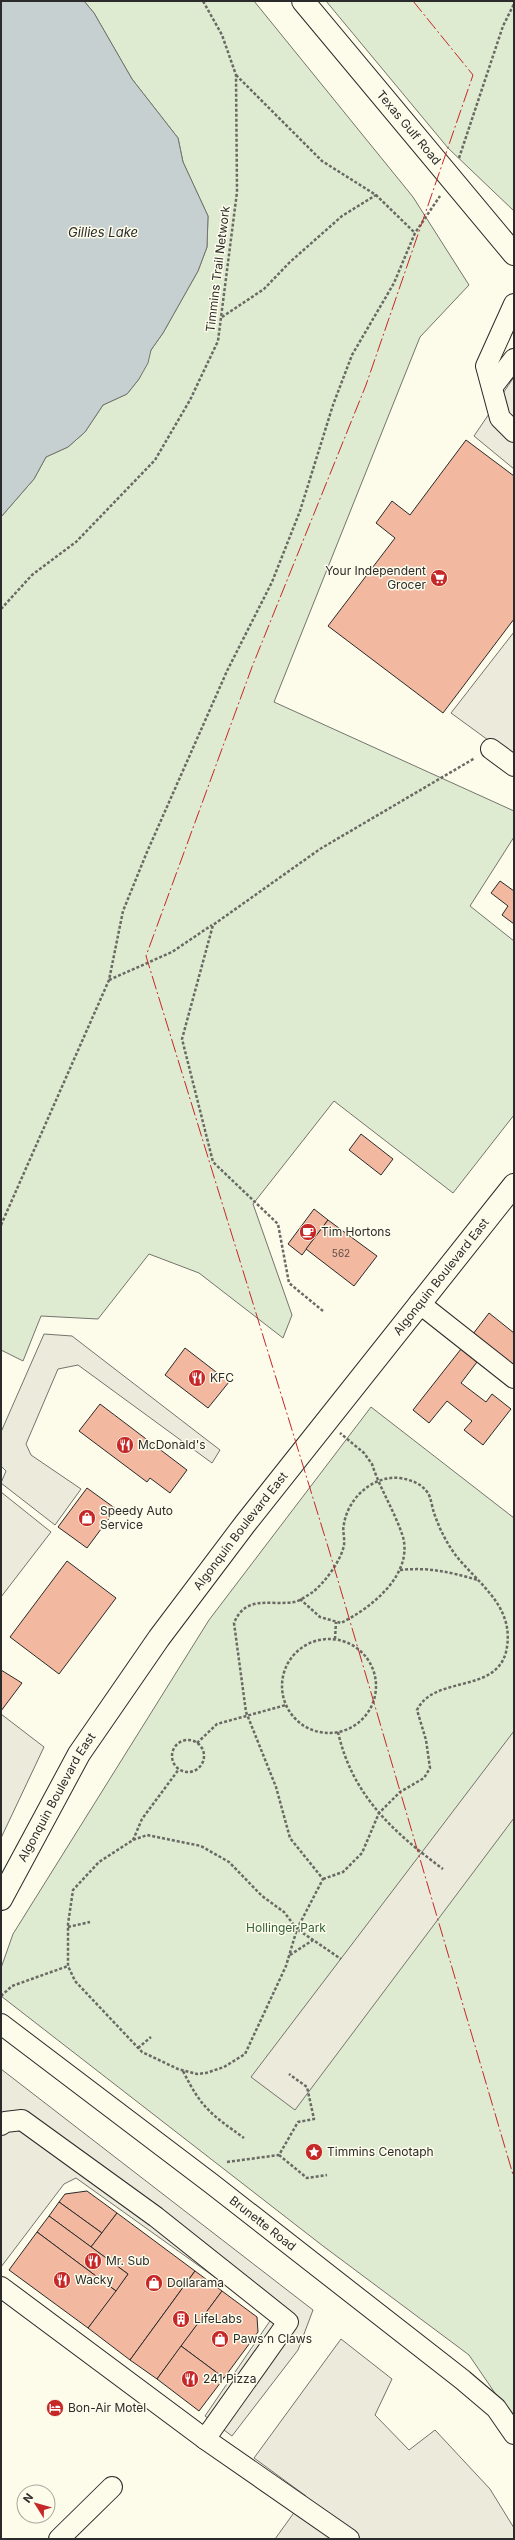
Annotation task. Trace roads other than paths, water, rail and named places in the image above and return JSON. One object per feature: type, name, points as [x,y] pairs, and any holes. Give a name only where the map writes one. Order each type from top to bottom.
[{"type":"main road","name":"Texas Gulf Road","points":[[303,1],[514,254]]},
{"type":"main road","name":"Algonquin Boulevard East","points":[[1,1899],[83,1748],[159,1638],[419,1303],[514,1185]]},
{"type":"street","points":[[514,304],[486,366],[500,418],[514,432]]},
{"type":"street","points":[[492,386],[514,359]]},
{"type":"street","points":[[491,749],[514,766]]},
{"type":"street","points":[[419,1303],[514,1378]]},
{"type":"street","name":"Brunette Road","points":[[1,2024],[212,2184],[463,2380],[496,2408],[514,2434]]},
{"type":"street","points":[[1,2125],[5,2122],[22,2120],[156,2217],[288,2322],[205,2439]]},
{"type":"street","points":[[1,2287],[205,2439],[349,2539]]},
{"type":"street","points":[[59,2539],[112,2487]]},
{"type":"water","name":"Gillies Lake","points":[[1,1],[84,1],[94,13],[132,79],[178,138],[183,162],[208,216],[207,247],[198,271],[163,333],[151,350],[148,363],[139,379],[127,394],[103,405],[85,432],[68,447],[46,457],[34,479],[1,517]]},
{"type":"place","name":"Your Independent Grocer","points":[[439,578]]},
{"type":"place","name":"Tim Hortons","points":[[308,1232]]},
{"type":"place","name":"KFC","points":[[197,1378]]},
{"type":"place","name":"McDonald's","points":[[125,1445]]},
{"type":"place","name":"Speedy Auto Service","points":[[87,1518]]},
{"type":"place","name":"Timmins Cenotaph","points":[[314,2152]]},
{"type":"place","name":"Mr. Sub","points":[[93,2261]]},
{"type":"place","name":"Wacky","points":[[62,2280]]},
{"type":"place","name":"Dollarama","points":[[154,2283]]},
{"type":"place","name":"LifeLabs","points":[[181,2319]]},
{"type":"place","name":"Paws n Claws","points":[[220,2339]]},
{"type":"place","name":"241 Pizza","points":[[190,2379]]},
{"type":"place","name":"Bon-Air Motel","points":[[55,2408]]},
{"type":"park label","name":"Hollinger Park","points":[[286,1928]]}]
